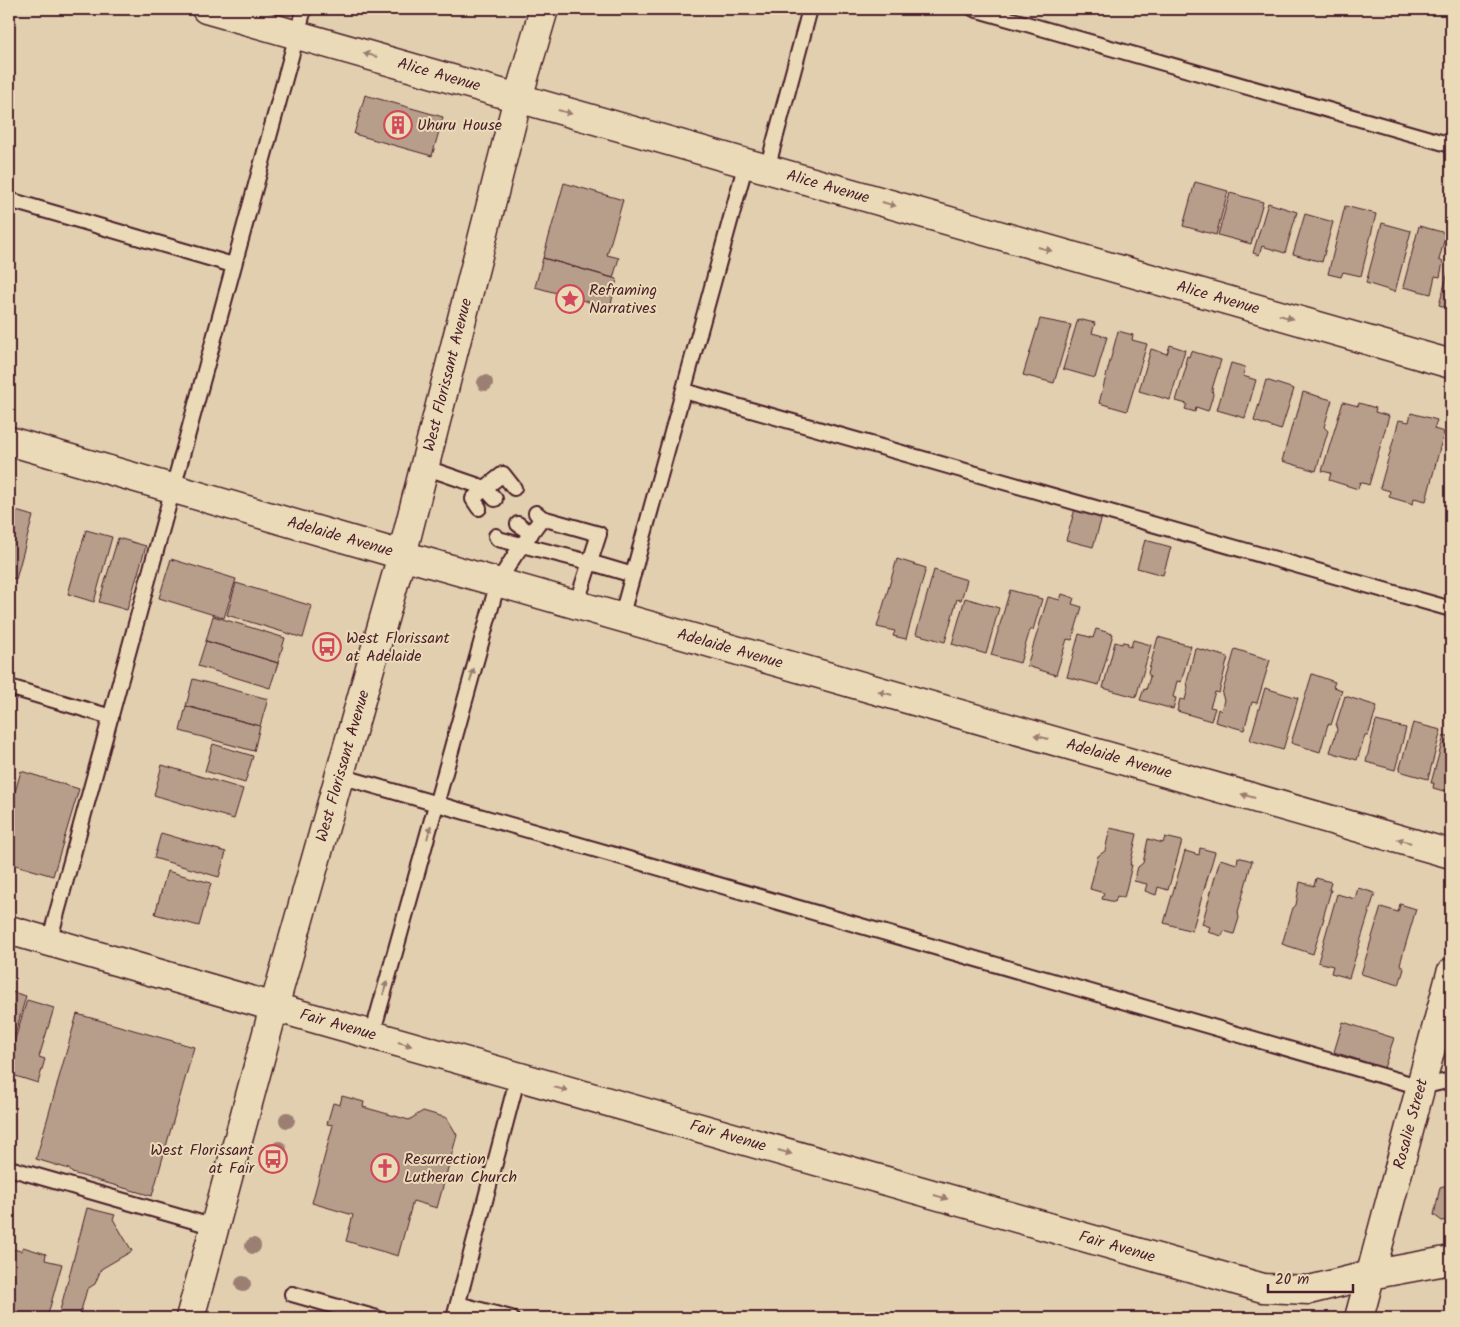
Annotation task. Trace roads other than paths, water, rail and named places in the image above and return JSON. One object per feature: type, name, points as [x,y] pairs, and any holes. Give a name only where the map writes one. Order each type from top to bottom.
[{"type":"street","name":"Alice Avenue","points":[[206,9],[300,22],[518,98],[1451,364]]},
{"type":"street","name":"West Florissant Avenue","points":[[190,1318],[274,1007],[402,555],[518,98],[544,9]]},
{"type":"street","name":"Adelaide Avenue","points":[[9,441],[576,605],[1451,854]]},
{"type":"street","name":"Fair Avenue","points":[[9,930],[1263,1288],[1309,1290],[1370,1275],[1451,1260]]},
{"type":"street","name":"Rosalie Street","points":[[1359,1318],[1451,974]]},
{"type":"lane","points":[[622,618],[684,391],[756,166],[810,9]]},
{"type":"lane","points":[[974,9],[1451,145]]},
{"type":"lane","points":[[48,942],[300,22]]},
{"type":"lane","points":[[9,200],[233,265]]},
{"type":"lane","points":[[684,391],[1451,609]]},
{"type":"lane","points":[[424,467],[485,488],[495,499]]},
{"type":"lane","points":[[479,508],[473,500],[504,474],[514,488]]},
{"type":"lane","points":[[372,1035],[498,582],[527,539],[539,515],[599,534],[576,605]]},
{"type":"lane","points":[[518,524],[527,539]]},
{"type":"lane","points":[[496,536],[498,539],[527,539],[589,562],[633,575]]},
{"type":"lane","points":[[9,687],[110,717]]},
{"type":"lane","points":[[340,776],[1421,1087],[1451,1080]]},
{"type":"lane","points":[[454,1318],[518,1076]]},
{"type":"lane","points":[[9,1168],[215,1227]]},
{"type":"lane","points":[[292,1294],[377,1318]]},
{"type":"lane","points":[[458,1304],[511,1318]]},
{"type":"place","name":"Uhuru House","points":[[398,125]]},
{"type":"place","name":"Reframing Narratives","points":[[570,299]]},
{"type":"place","name":"West Florissant at Adelaide","points":[[327,647]]},
{"type":"place","name":"West Florissant at Fair","points":[[273,1159]]},
{"type":"place","name":"Resurrection Lutheran Church","points":[[385,1168]]}]
